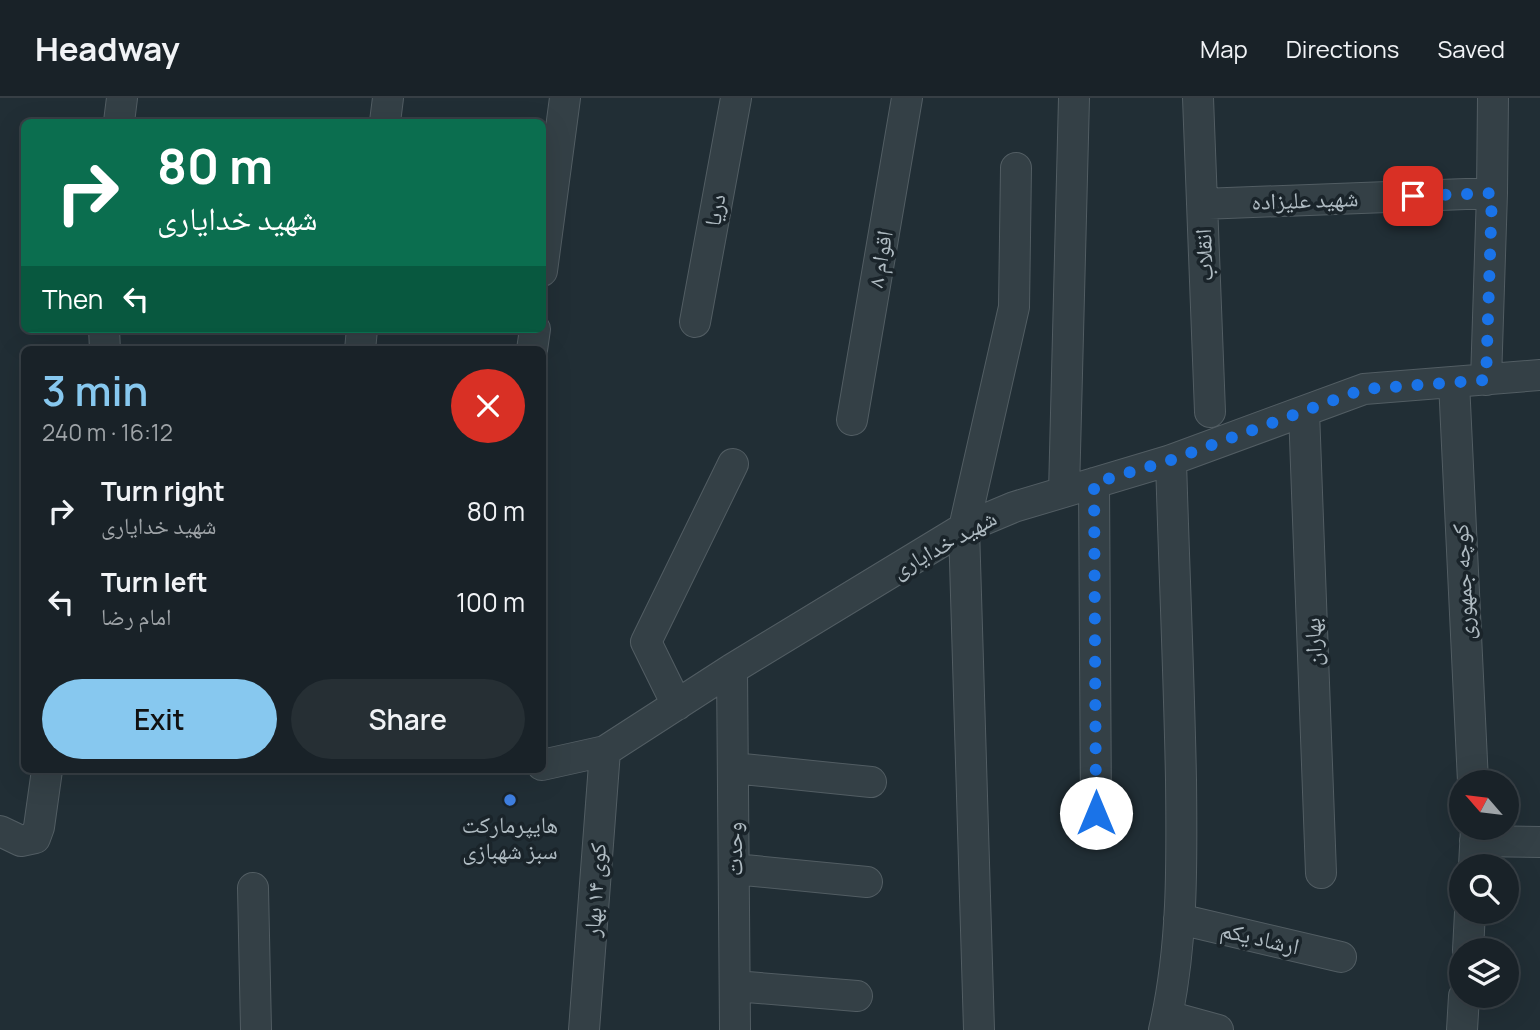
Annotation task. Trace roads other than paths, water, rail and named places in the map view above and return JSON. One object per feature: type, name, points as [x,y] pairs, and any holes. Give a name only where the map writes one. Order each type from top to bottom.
[{"type":"street","points":[[119,119],[122,98]]},
{"type":"street","points":[[385,119],[388,98]]},
{"type":"street","points":[[546,241],[565,98]]},
{"type":"street","name":"دریا","points":[[695,322],[736,98]]},
{"type":"street","name":"اقوام ۸","points":[[852,420],[907,98]]},
{"type":"street","points":[[1064,492],[1074,98]]},
{"type":"street","name":"انقلاب","points":[[1198,98],[1210,412]]},
{"type":"street","points":[[1486,380],[1493,98]]},
{"type":"street","points":[[979,1030],[964,528],[1014,307],[1016,168]]},
{"type":"street","name":"شهید علیزاده","points":[[1202,204],[1492,193]]},
{"type":"street","name":"شهید خدایاری","points":[[546,766],[605,751],[732,669],[964,528],[1014,507],[1171,460],[1364,389],[1540,375]]},
{"type":"street","name":"کوچه جمهوری","points":[[1454,382],[1472,770]]},
{"type":"street","name":"بهاران","points":[[1304,411],[1321,873]]},
{"type":"street","points":[[1171,460],[1182,836],[1178,947],[1166,1023],[1217,1030]]},
{"type":"street","points":[[677,705],[646,642],[733,464]]},
{"type":"street","points":[[1094,483],[1096,813]]},
{"type":"street","name":"وحدت","points":[[732,669],[735,1030]]},
{"type":"street","name":"کوی ۱۴ بهار","points":[[584,1030],[605,751]]},
{"type":"street","points":[[733,768],[871,782]]},
{"type":"street","points":[[0,831],[21,841],[34,838],[39,827],[47,773]]},
{"type":"street","points":[[1475,845],[1540,842]]},
{"type":"street","points":[[734,869],[867,881]]},
{"type":"street","points":[[253,888],[256,1030]]},
{"type":"street","name":"ارشاد یکم","points":[[1179,919],[1341,957]]},
{"type":"street","points":[[735,986],[857,996]]},
{"type":"street","points":[[1462,1030],[1463,1008]]},
{"type":"place","name":"هایپرمارکت سبز شهبازی","points":[[510,800]]}]
